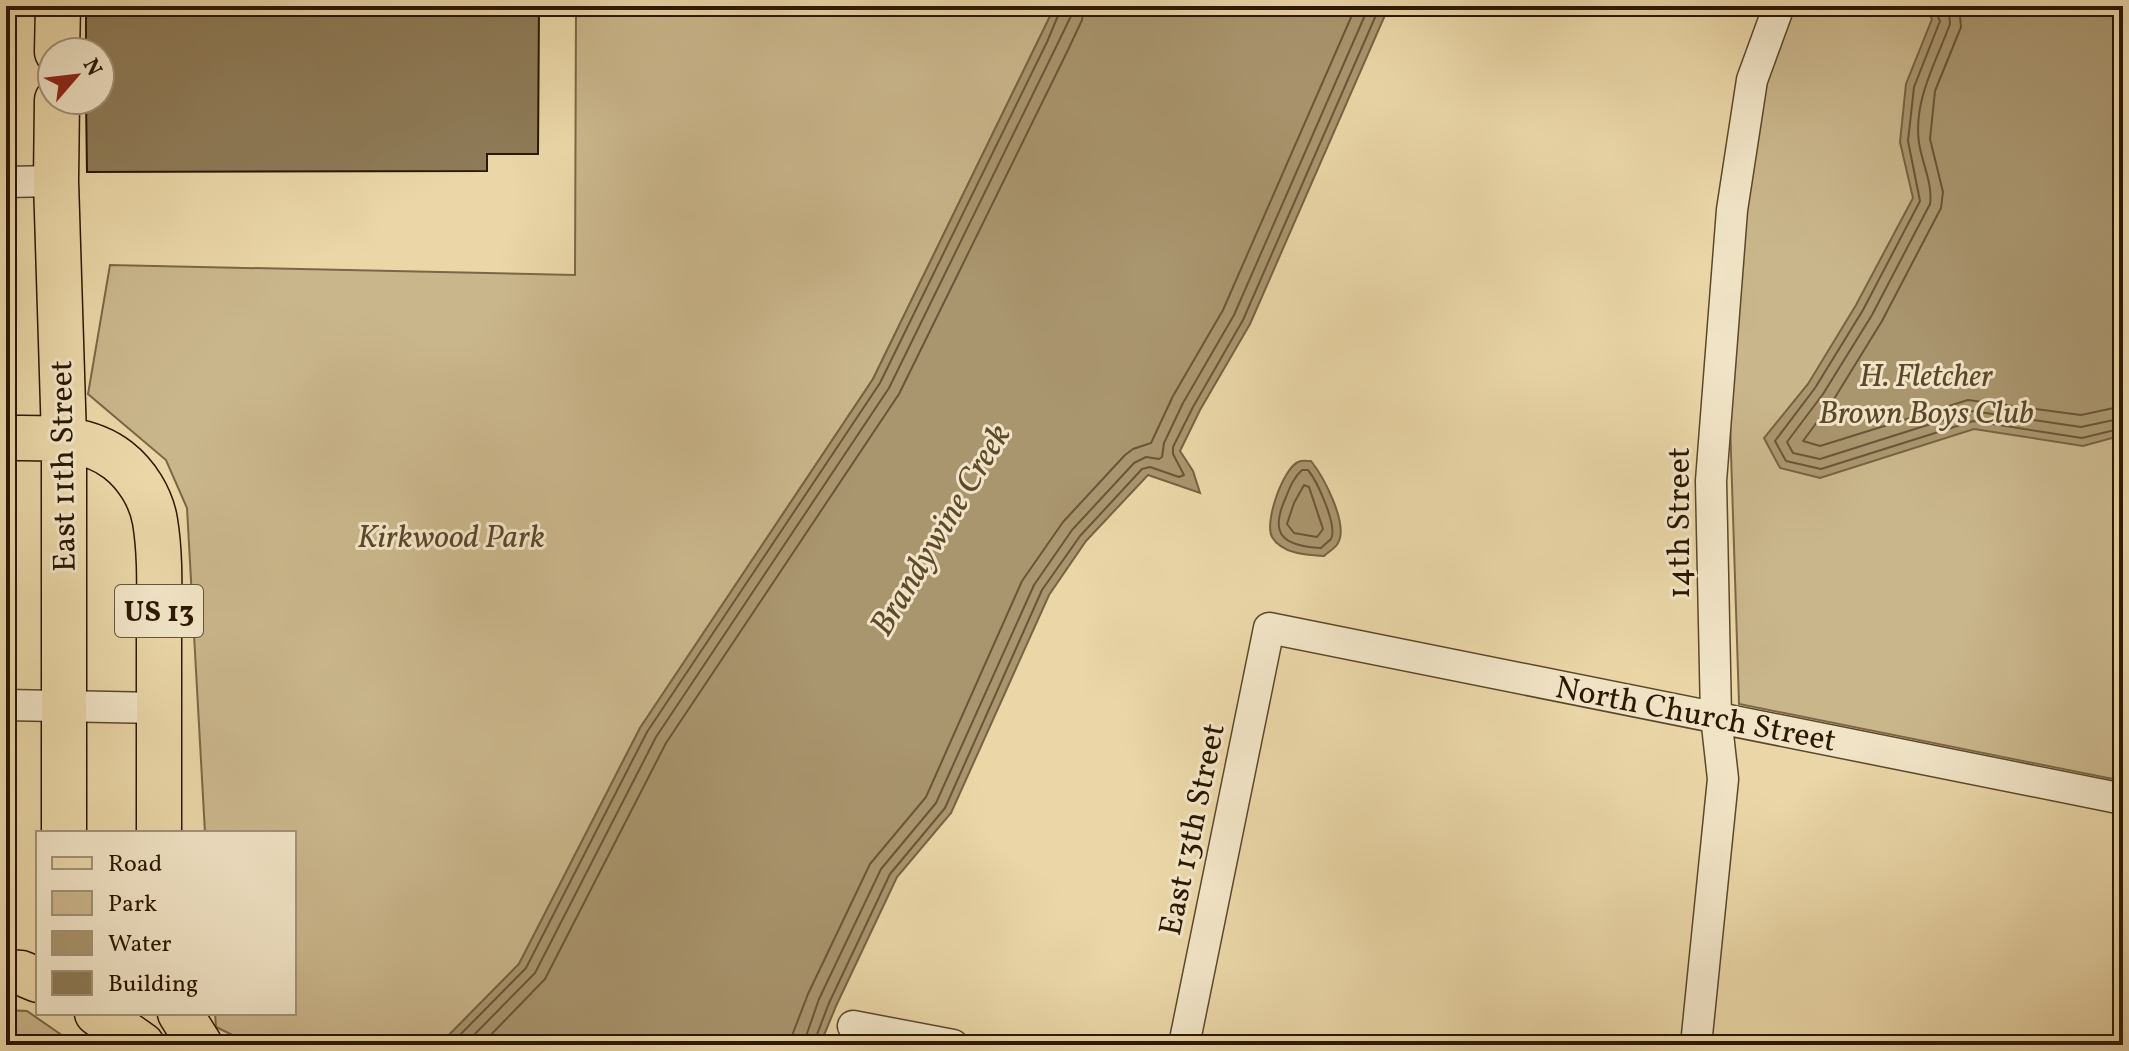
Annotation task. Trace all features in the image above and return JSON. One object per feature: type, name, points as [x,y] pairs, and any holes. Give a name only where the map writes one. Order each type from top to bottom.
[{"type":"main road","points":[[57,36],[58,6]]},
{"type":"main road","name":"East 11th Street","points":[[57,116],[64,438],[64,831]]},
{"type":"main road","name":"US 13","points":[[6,438],[64,438],[103,451],[137,478],[155,519],[158,565],[159,831]]},
{"type":"main road","points":[[6,972],[21,973],[36,979]]},
{"type":"main road","points":[[100,1015],[142,1045]]},
{"type":"main road","points":[[181,1015],[200,1045]]},
{"type":"street","name":"14th Street","points":[[1696,1045],[1723,779],[1716,716],[1711,481],[1732,210],[1752,80],[1779,6]]},
{"type":"street","points":[[6,182],[56,181]]},
{"type":"street","name":"North Church Street","points":[[1269,628],[2123,799]]},
{"type":"street","name":"East 13th Street","points":[[1184,1045],[1269,628]]},
{"type":"street","points":[[6,705],[159,708]]},
{"type":"street","points":[[853,1026],[953,1045]]},
{"type":"green space","name":"Kirkwood Park","points":[[576,6],[1055,6],[873,379],[640,728],[519,964],[439,1045],[253,1045],[216,1027],[215,1015],[296,1015],[296,831],[205,831],[187,508],[166,460],[88,394],[110,265],[575,275]]},
{"type":"green space","name":"H. Fletcher Brown Boys Club","points":[[1786,6],[2123,6],[2123,781],[1739,704],[1729,390],[1750,92]]},
{"type":"green space","points":[[6,1010],[27,1011],[76,1045],[6,1045]]},
{"type":"water","name":"Brandywine Creek","points":[[1055,6],[1389,6],[1250,324],[1180,451],[1193,471],[1200,493],[1148,475],[1086,541],[1049,595],[951,813],[897,877],[820,1045],[439,1045],[519,964],[640,728],[873,379]]},
{"type":"water","points":[[1923,6],[2123,6],[2123,435],[2083,446],[1974,429],[1820,478],[1780,468],[1764,438],[1808,384],[1856,305],[1913,198],[1900,142],[1906,84],[1932,19]]},
{"type":"water","points":[[1311,461],[1328,489],[1340,524],[1338,543],[1324,556],[1288,550],[1276,543],[1270,530],[1273,509],[1286,475],[1298,462]]},
{"type":"building","points":[[86,6],[539,6],[538,154],[487,154],[487,171],[87,172],[86,116],[116,116],[116,36],[86,36]]}]
